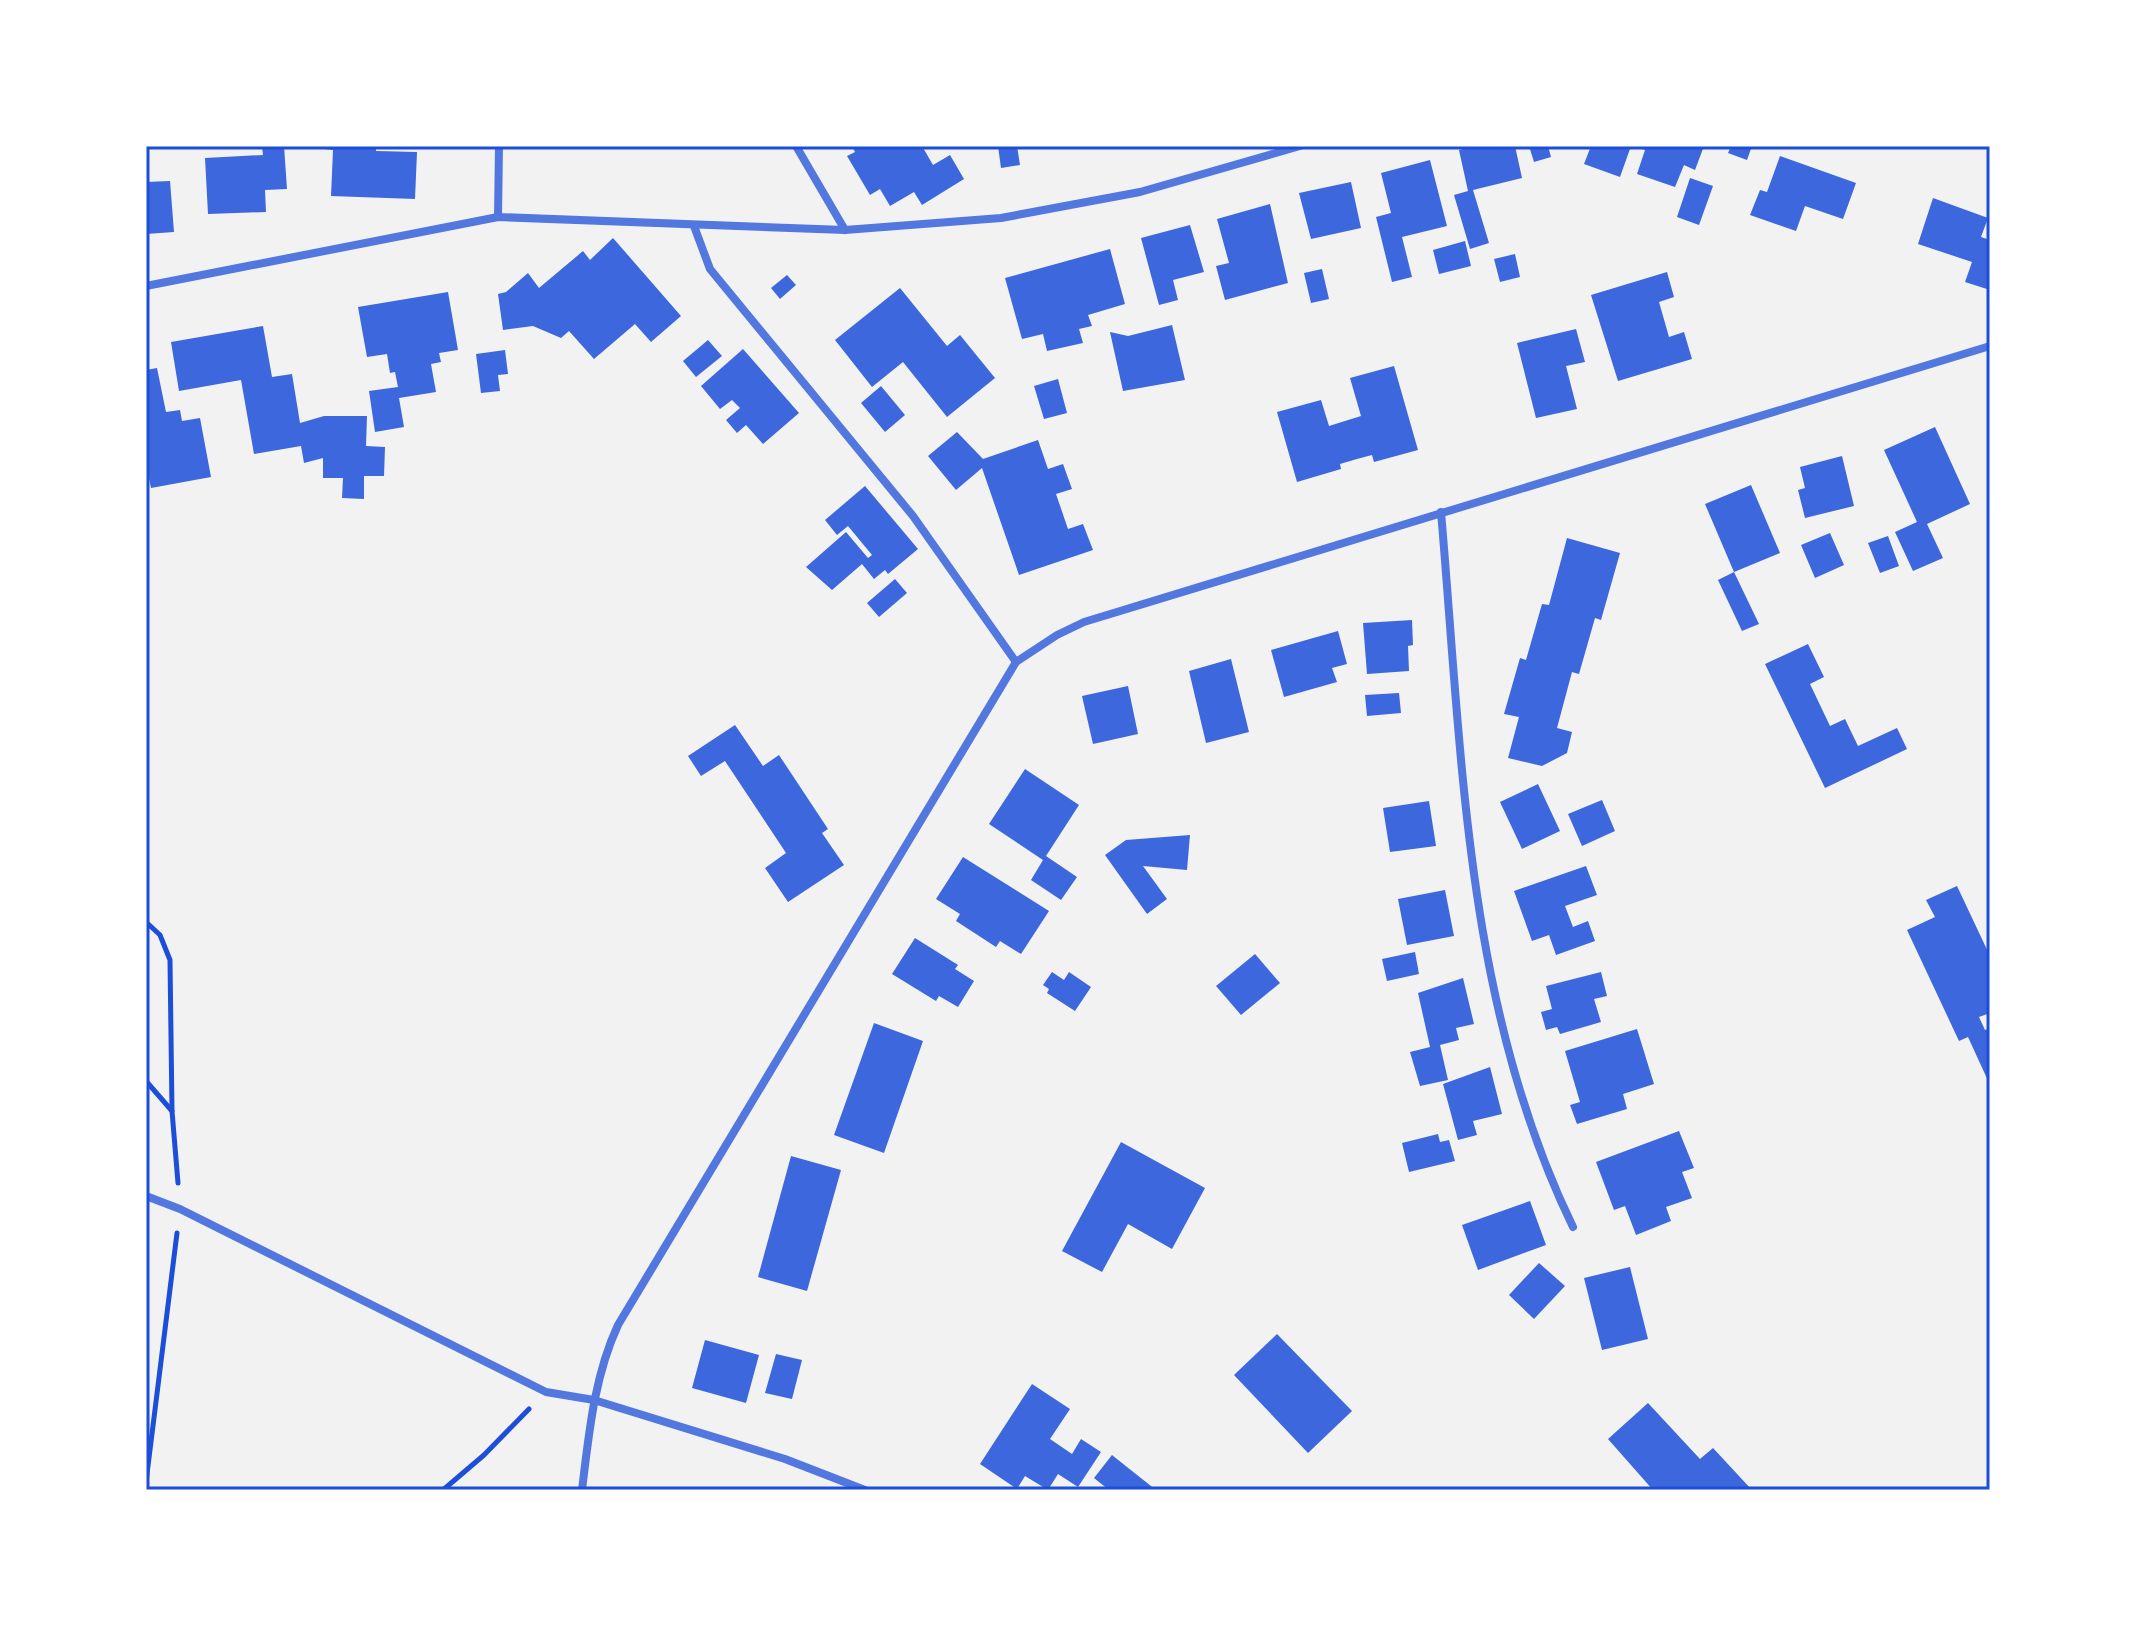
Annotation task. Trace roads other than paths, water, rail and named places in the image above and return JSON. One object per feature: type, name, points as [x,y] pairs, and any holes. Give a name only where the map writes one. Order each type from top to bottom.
[{"type":"street","points":[[498,217],[499,146]]},
{"type":"street","points":[[796,146],[845,230]]},
{"type":"street","points":[[146,286],[498,217],[845,230],[944,224],[1080,205],[1140,192],[1300,146]]},
{"type":"street","points":[[694,226],[710,269],[913,516],[1016,662]]},
{"type":"street","points":[[582,1490],[594,1400],[606,1350],[618,1325],[1016,662],[1057,635],[1084,622],[1990,346]]},
{"type":"street","points":[[1441,512],[1472,868],[1484,949],[1530,1121],[1547,1174],[1573,1227]]},
{"type":"street","points":[[146,1196],[180,1209],[546,1392],[594,1400],[785,1459],[865,1490]]}]
